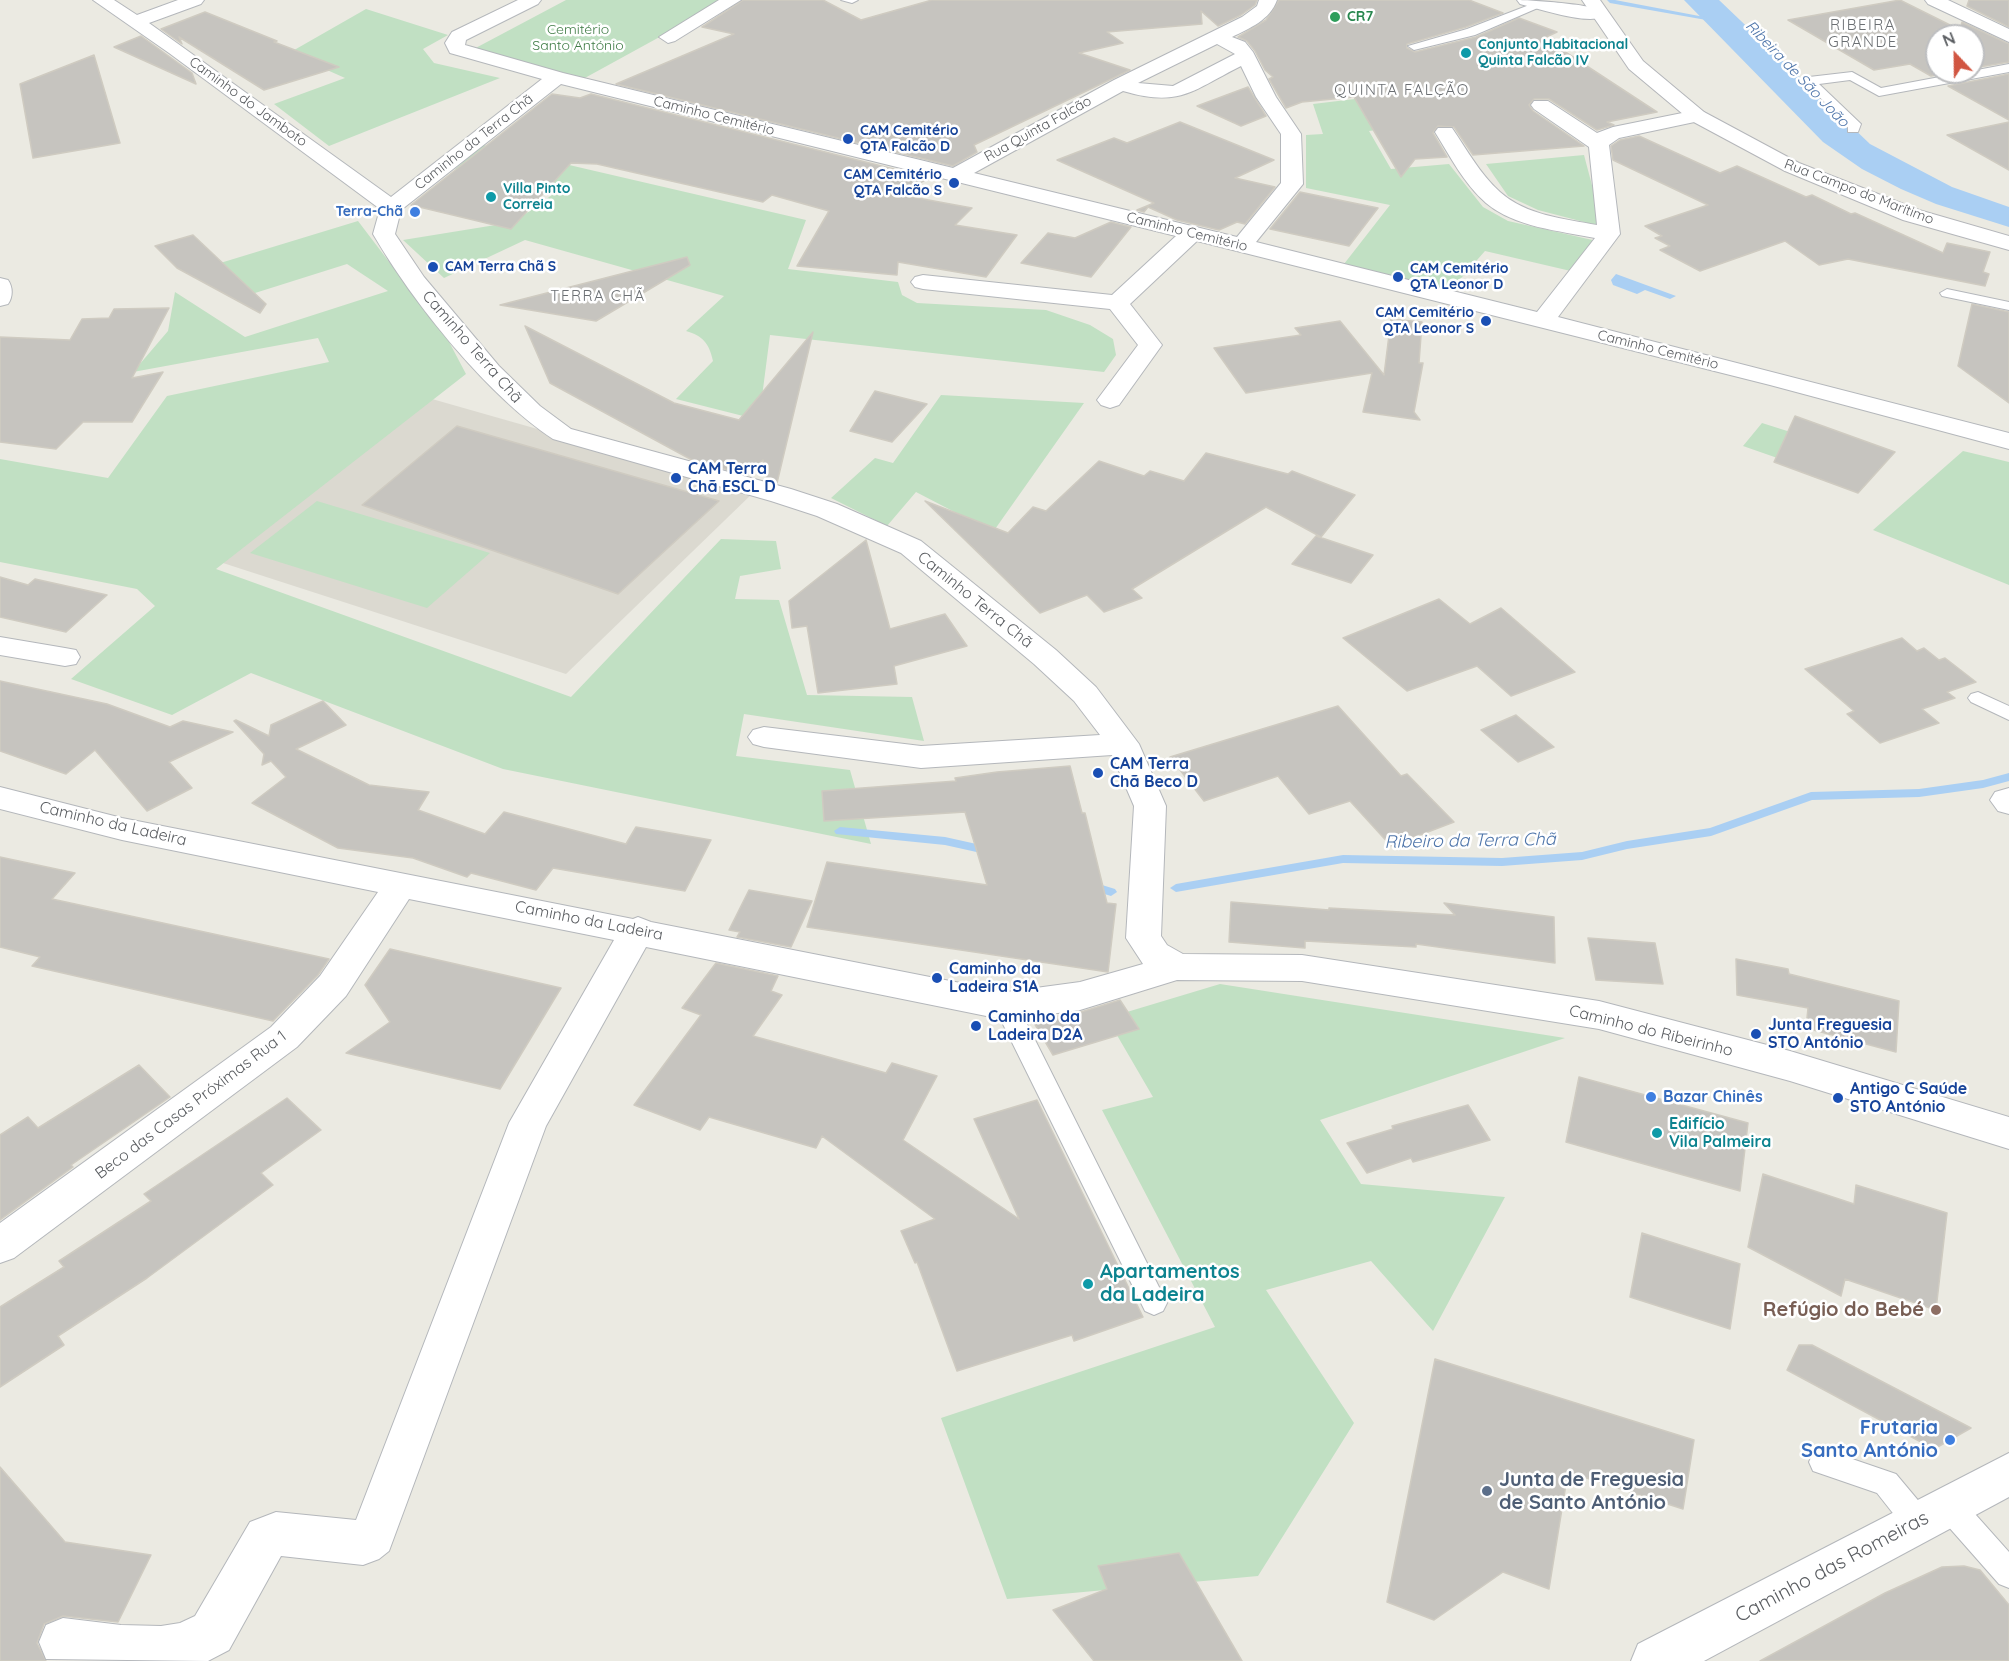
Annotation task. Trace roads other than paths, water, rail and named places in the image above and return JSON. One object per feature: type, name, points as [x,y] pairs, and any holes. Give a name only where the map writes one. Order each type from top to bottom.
[{"type":"street","name":"Caminho do Jamboto","points":[[102,0],[391,207]]},
{"type":"street","points":[[135,22],[195,0]]},
{"type":"street","name":"Caminho Cemitério","points":[[532,0],[459,36],[454,43],[463,52],[557,77],[1242,245],[1779,380],[2009,441]]},
{"type":"street","points":[[668,37],[732,0]]},
{"type":"street","name":"Rua Quinta Falcão","points":[[955,175],[1121,84],[1259,15],[1265,9],[1268,0]]},
{"type":"street","points":[[1934,0],[2009,36]]},
{"type":"street","points":[[1533,2],[1572,12],[1595,7]]},
{"type":"street","name":"Rua Campo do Marítimo","points":[[1595,7],[1636,65],[1697,116],[1792,167],[1911,215],[2009,243]]},
{"type":"street","points":[[1217,36],[1238,46],[1246,56],[1266,97],[1292,134],[1292,184],[1242,245]]},
{"type":"street","points":[[1121,84],[1147,93],[1172,93],[1246,56]]},
{"type":"street","name":"Caminho da Terra Chã","points":[[391,207],[557,77]]},
{"type":"street","points":[[1541,105],[1599,144],[1609,234],[1542,322]]},
{"type":"street","points":[[1599,144],[1612,133],[1697,116]]},
{"type":"street","points":[[1446,132],[1480,185],[1496,201],[1516,211],[1609,234]]},
{"type":"street","name":"Caminho Terra Chã","points":[[391,207],[384,234],[402,266],[500,384],[537,418],[562,434],[827,510],[911,547],[1045,657],[1085,694],[1123,744],[1150,806],[1143,938],[1155,954],[1177,967]]},
{"type":"street","points":[[1117,303],[1192,233]]},
{"type":"street","points":[[923,282],[1117,303],[1150,345],[1110,400]]},
{"type":"street","points":[[0,285],[0,299]]},
{"type":"street","points":[[0,646],[65,657]]},
{"type":"street","points":[[764,737],[921,758],[1123,744]]},
{"type":"street","name":"Caminho da Ladeira","points":[[0,798],[122,829],[638,930],[1006,1006],[1036,1004],[1080,996],[1177,967]]},
{"type":"street","name":"Beco das Casas Próximas Rua 1","points":[[0,1246],[284,1037],[333,987],[400,884]]},
{"type":"street","points":[[63,1642],[163,1655],[186,1650],[202,1644],[212,1633],[266,1538],[276,1533],[363,1544],[373,1535],[528,1123],[638,930]]},
{"type":"street","name":"Caminho do Ribeirinho","points":[[1177,967],[1302,968],[1599,1015],[1790,1066],[2009,1133]]},
{"type":"street","name":"Caminho das Romeiras","points":[[1655,1661],[2009,1474]]},
{"type":"lane","points":[[1414,46],[1471,32],[1533,2]]},
{"type":"lane","points":[[1853,129],[1854,124],[1809,81],[1852,76],[1879,92],[2009,68]]},
{"type":"lane","points":[[1947,293],[2009,306]]},
{"type":"lane","points":[[1978,698],[2009,714]]},
{"type":"lane","points":[[1006,1006],[1154,1303]]},
{"type":"lane","points":[[1823,1462],[1886,1484],[1933,1514],[2009,1574]]},
{"type":"water","points":[[1684,0],[1719,0],[1870,144],[1952,187],[2009,207],[2009,227],[1936,204],[1901,189],[1862,169],[1823,142]]},
{"type":"water","points":[[1616,274],[1676,296],[1670,299],[1645,290],[1637,294],[1613,285],[1611,280]]},
{"type":"waterway","points":[[1610,1],[1712,19]]},
{"type":"waterway","name":"Ribeiro da Terra Chã","points":[[1176,888],[1343,859],[1502,862],[1582,856],[1627,845],[1711,832],[1811,796],[1919,793],[1983,784],[2009,777]]},
{"type":"waterway","name":"Ribeiro da Terra Chã","points":[[840,831],[945,841],[990,851]]},
{"type":"waterway","name":"Ribeiro da Terra Chã","points":[[1089,885],[1111,892]]},
{"type":"place","name":"CR7","points":[[1335,17]]},
{"type":"place","name":"Conjunto Habitacional Quinta Falcão IV","points":[[1466,53]]},
{"type":"place","name":"CAM Cemitério QTA Falcão D","points":[[848,139]]},
{"type":"place","name":"CAM Cemitério QTA Falcão S","points":[[954,183]]},
{"type":"place","name":"Villa Pinto Correia","points":[[491,197]]},
{"type":"place","name":"Terra-Chã","points":[[415,212]]},
{"type":"place","name":"CAM Terra Chã S","points":[[433,267]]},
{"type":"place","name":"CAM Cemitério QTA Leonor D","points":[[1398,277]]},
{"type":"place","name":"CAM Cemitério QTA Leonor S","points":[[1486,321]]},
{"type":"place","name":"CAM Terra Chã ESCL D","points":[[676,478]]},
{"type":"place","name":"CAM Terra Chã Beco D","points":[[1098,773]]},
{"type":"place","name":"Caminho da Ladeira S1A","points":[[937,978]]},
{"type":"place","name":"Caminho da Ladeira D2A","points":[[976,1026]]},
{"type":"place","name":"Junta Freguesia STO António","points":[[1756,1034]]},
{"type":"place","name":"Bazar Chinês","points":[[1651,1097]]},
{"type":"place","name":"Antigo C Saúde STO António","points":[[1838,1098]]},
{"type":"place","name":"Edifício Vila Palmeira","points":[[1657,1133]]},
{"type":"place","name":"Apartamentos da Ladeira","points":[[1088,1284]]},
{"type":"place","name":"Refúgio do Bebé","points":[[1936,1310]]},
{"type":"place","name":"Frutaria Santo António","points":[[1950,1440]]},
{"type":"place","name":"Junta de Freguesia de Santo António","points":[[1487,1491]]},
{"type":"district","name":"RIBEIRA GRANDE","points":[[1863,34]]},
{"type":"district","name":"QUINTA FALÇÃO","points":[[1402,90]]},
{"type":"district","name":"TERRA CHÃ","points":[[598,296]]},
{"type":"park label","name":"Cemitério Santo António","points":[[578,38]]},
{"type":"water label","name":"Ribeira de São João","points":[[1797,74]]}]
